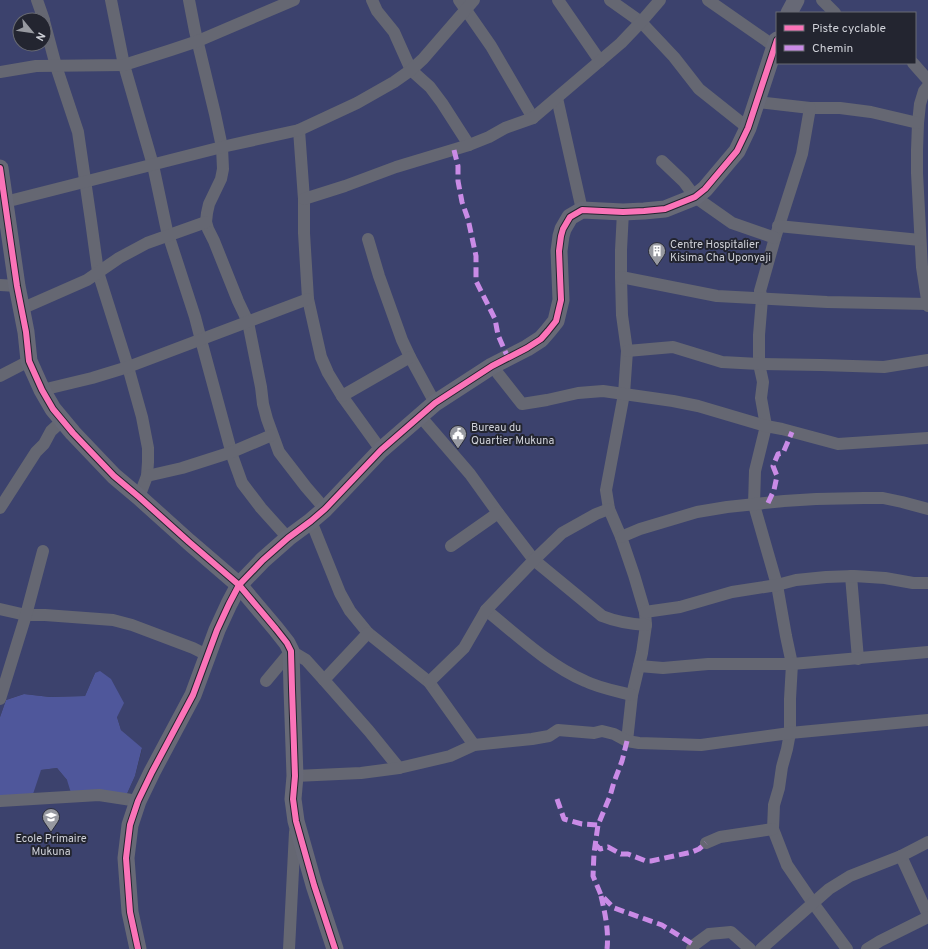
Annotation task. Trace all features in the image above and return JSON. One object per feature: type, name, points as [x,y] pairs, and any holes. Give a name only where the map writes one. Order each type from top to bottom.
[{"type":"street","points":[[37,0],[41,12]]},
{"type":"street","points":[[111,0],[124,65],[153,165],[168,236],[195,316],[232,452],[242,483],[261,508],[288,538]]},
{"type":"street","points":[[189,0],[222,147],[223,169],[221,179],[209,204],[206,222],[223,266],[248,322],[263,404],[272,435],[279,452],[306,488],[325,509]]},
{"type":"street","points":[[0,72],[36,66],[124,65],[198,41],[294,0]]},
{"type":"street","points":[[372,0],[377,11],[394,32],[411,70],[430,88],[442,103],[469,145]]},
{"type":"street","points":[[5,202],[222,147],[299,130],[357,103],[394,82],[411,70],[423,59],[462,5],[474,0]]},
{"type":"street","points":[[558,0],[600,61]]},
{"type":"street","points":[[610,0],[641,22],[674,57],[699,88],[748,128]]},
{"type":"street","points":[[304,198],[345,186],[396,167],[469,145],[489,137],[505,128],[533,118],[621,43],[660,0]]},
{"type":"street","points":[[138,949],[130,912],[126,858],[130,825],[138,801],[193,694],[220,624],[240,585],[263,560],[325,509],[381,450],[435,403],[492,366],[541,339],[556,321],[561,300],[559,251],[563,228],[570,217],[582,210],[644,212],[665,209],[695,197],[705,189],[737,151],[748,128],[776,43],[708,0]]},
{"type":"street","points":[[790,12],[796,0]]},
{"type":"street","points":[[822,0],[834,12]]},
{"type":"street","points":[[462,5],[491,46],[533,118]]},
{"type":"street","points":[[52,51],[78,132],[98,272],[128,367],[142,418],[148,448],[147,476],[139,496]]},
{"type":"street","points":[[915,64],[928,80]]},
{"type":"street","points":[[620,277],[717,296],[827,302],[928,305],[922,267],[923,237],[916,173],[920,104],[924,92],[928,86]]},
{"type":"street","points":[[557,98],[582,210]]},
{"type":"street","points":[[757,102],[810,108],[840,108],[863,111],[918,123]]},
{"type":"street","points":[[810,108],[802,154],[778,226],[760,290],[762,299],[759,335],[759,364],[763,382],[761,398],[766,426],[755,471],[754,505],[777,585],[792,664],[790,733],[774,805],[773,829],[787,865],[847,949]]},
{"type":"street","points":[[299,130],[304,198],[304,233],[308,299],[321,357],[328,373],[342,396],[381,450]]},
{"type":"street","points":[[662,161],[684,182],[695,197],[732,223],[775,238]]},
{"type":"street","points":[[0,168],[21,309],[26,332],[29,361],[42,390],[53,409],[114,476],[139,496],[189,542],[240,585],[287,643],[291,651],[295,776],[293,799],[296,821],[314,885],[335,949]]},
{"type":"street","points":[[623,212],[620,277],[622,315],[627,351],[624,394],[606,490],[608,508],[621,537],[634,575],[645,612],[646,625],[632,695],[627,741]]},
{"type":"street","points":[[21,309],[87,280],[119,258],[147,243],[206,222]]},
{"type":"street","points":[[778,226],[923,237]]},
{"type":"street","points":[[368,239],[379,276],[402,340],[435,403]]},
{"type":"street","points":[[0,286],[18,286]]},
{"type":"street","points":[[42,390],[92,378],[128,367],[308,299]]},
{"type":"street","points":[[627,351],[673,348],[722,362],[759,364],[884,367],[928,360]]},
{"type":"street","points":[[342,396],[410,357]]},
{"type":"street","points":[[0,376],[29,361]]},
{"type":"street","points":[[492,366],[522,404],[578,393],[603,391],[673,400],[838,444],[928,438]]},
{"type":"street","points":[[420,416],[470,474],[534,560],[602,616],[615,622],[646,625]]},
{"type":"street","points":[[0,508],[36,452],[44,444],[51,431],[62,420]]},
{"type":"street","points":[[147,476],[182,468],[232,452],[272,435]]},
{"type":"street","points":[[621,537],[640,529],[697,512],[727,507],[808,500],[883,498],[928,509]]},
{"type":"street","points":[[429,682],[464,648],[486,610],[534,560],[562,533],[590,516],[608,508]]},
{"type":"street","points":[[451,546],[498,513]]},
{"type":"street","points":[[311,521],[340,593],[350,611],[368,632],[429,682],[474,745]]},
{"type":"street","points":[[0,699],[26,615],[43,550]]},
{"type":"street","points":[[645,612],[680,607],[732,592],[811,578],[851,576],[884,578],[913,583],[928,583]]},
{"type":"street","points":[[851,576],[858,659]]},
{"type":"street","points":[[0,609],[26,615],[113,620],[193,648],[207,655]]},
{"type":"street","points":[[486,610],[548,660],[574,676],[596,686],[632,695]]},
{"type":"street","points":[[324,680],[368,632]]},
{"type":"street","points":[[291,651],[306,660],[369,731],[399,768]]},
{"type":"street","points":[[266,681],[291,651]]},
{"type":"street","points":[[639,666],[663,668],[708,664],[792,664],[928,652]]},
{"type":"street","points":[[295,776],[360,773],[399,768],[450,756],[474,745],[538,738],[549,736],[558,730],[602,731],[614,734],[627,741],[639,743],[700,745],[790,733],[928,720]]},
{"type":"street","points":[[0,801],[99,796],[138,801]]},
{"type":"street","points":[[289,949],[296,821]]},
{"type":"street","points":[[706,843],[720,837],[773,829]]},
{"type":"street","points":[[761,949],[829,889],[850,876],[900,856],[928,842]]},
{"type":"street","points":[[867,949],[928,916],[900,856]]},
{"type":"street","points":[[692,949],[694,945],[709,934],[731,932],[750,949]]},
{"type":"shaded area","points":[[0,0],[928,0],[928,949],[0,949],[0,796],[41,770],[57,768],[67,780],[126,796],[135,776],[142,749],[121,730],[117,717],[95,673],[85,696],[50,697],[24,694],[6,700],[0,717]]},
{"type":"shaded area","points":[[100,671],[111,679],[124,703],[117,717],[121,730],[142,748],[135,776],[126,796],[71,793],[67,780],[57,768],[41,770],[33,794],[0,796],[0,717],[6,700],[24,694],[50,697],[85,696],[95,673]]},
{"type":"marked path","points":[[454,150],[458,166],[458,181],[462,202],[468,219],[476,256],[476,281],[495,319],[498,335],[508,358]]},
{"type":"marked path","points":[[768,503],[774,490],[777,476],[773,466],[778,454],[783,453],[792,432]]},
{"type":"marked path","points":[[627,741],[610,796],[598,825],[594,853],[593,876],[601,895],[614,908],[662,925],[694,945]]},
{"type":"marked path","points":[[557,799],[564,819],[582,824],[598,825]]},
{"type":"marked path","points":[[595,844],[600,849],[608,847],[621,854],[628,854],[646,861],[651,861],[692,852],[699,849],[706,843]]},
{"type":"marked path","points":[[601,896],[607,929],[607,949]]},
{"type":"cycle path","points":[[138,949],[130,912],[126,858],[130,825],[138,801],[152,772],[193,695],[217,630],[239,585],[263,560],[325,509],[381,450],[435,403],[492,366],[541,339],[556,321],[561,300],[559,251],[563,229],[570,217],[582,210],[623,212],[665,209],[695,197],[705,189],[737,151],[748,128],[776,43]]},
{"type":"cycle path","points":[[0,168],[17,286],[26,332],[29,361],[42,390],[53,409],[73,433],[114,476],[239,585],[276,629],[287,643],[291,651],[295,776],[293,799],[296,821],[314,885],[335,949]]},
{"type":"place","name":"Centre Hospitalier Kisima Cha Uponyaji","points":[[657,266]]},
{"type":"place","name":"Bureau du Quartier Mukuna","points":[[458,449]]},
{"type":"place","name":"Ecole Primaire Mukuna","points":[[51,832]]}]
